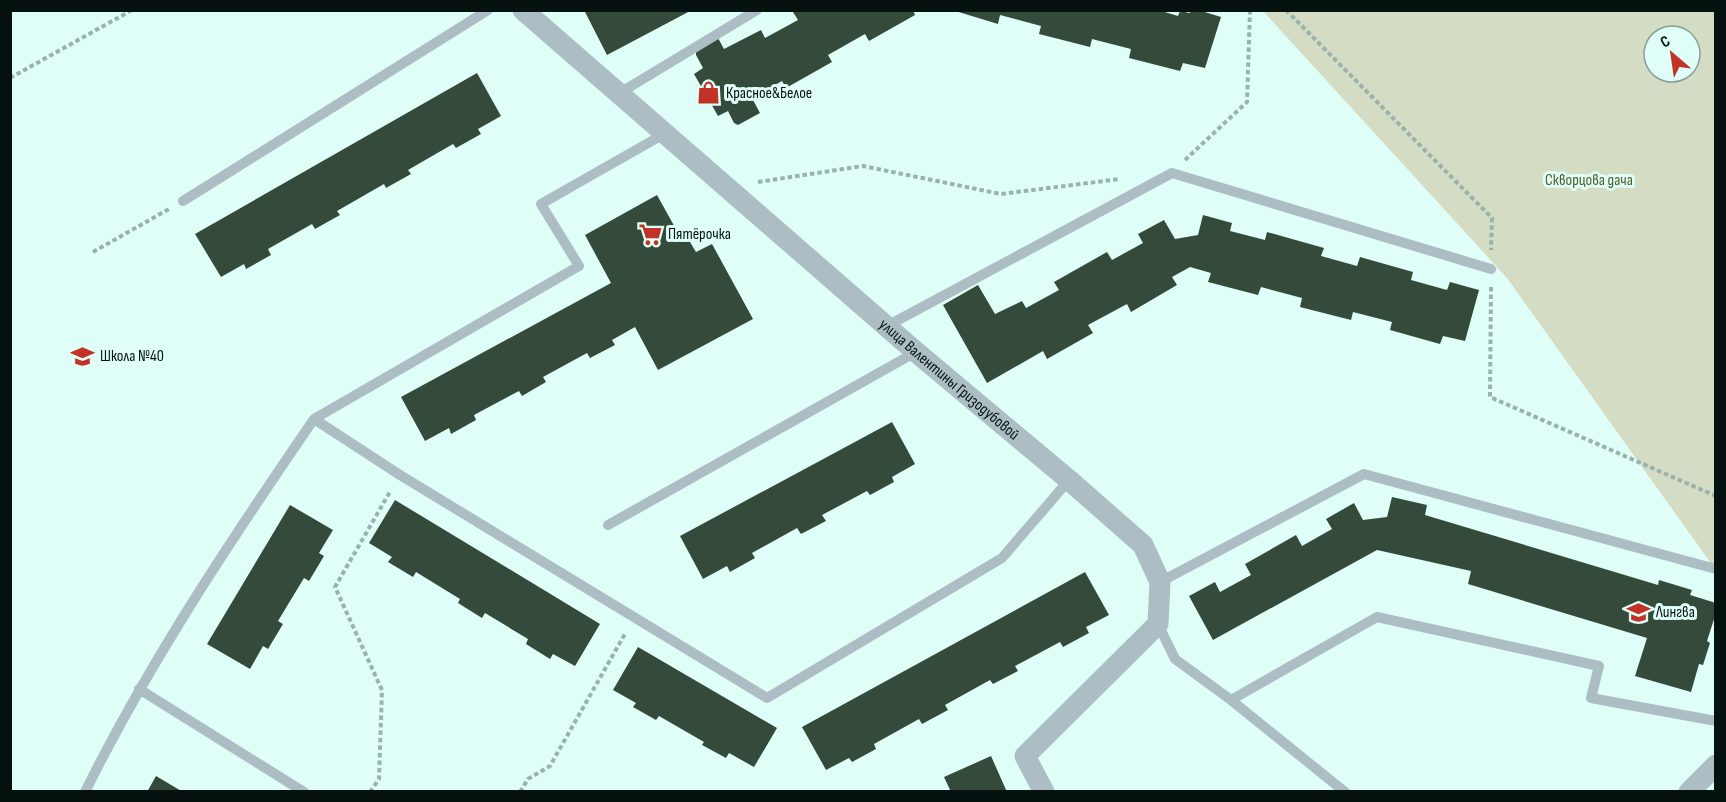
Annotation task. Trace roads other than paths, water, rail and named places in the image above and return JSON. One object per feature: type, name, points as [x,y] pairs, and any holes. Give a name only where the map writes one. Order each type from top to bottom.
[{"type":"street","name":"улица Валентины Гризодубовой","points":[[523,10],[916,352],[1143,545],[1160,582],[1158,624]]},
{"type":"street","points":[[1044,792],[1025,756],[1158,624]]},
{"type":"street","points":[[1689,792],[1716,765]]},
{"type":"lane","points":[[183,201],[488,10]]},
{"type":"lane","points":[[618,94],[757,10]]},
{"type":"lane","points":[[85,792],[139,689],[239,529],[314,419],[579,266],[541,204],[664,134]]},
{"type":"lane","points":[[887,326],[1172,173],[1491,269]]},
{"type":"lane","points":[[608,525],[916,352]]},
{"type":"lane","points":[[314,419],[400,476],[767,698],[1002,558],[1069,480]]},
{"type":"lane","points":[[1160,582],[1364,474],[1716,569]]},
{"type":"lane","points":[[1232,700],[1377,617],[1599,666],[1591,698],[1716,722]]},
{"type":"lane","points":[[1158,624],[1175,659],[1232,700],[1346,792]]},
{"type":"lane","points":[[139,689],[304,792]]},
{"type":"place","name":"Красное&Белое","points":[[708,93]]},
{"type":"place","name":"Пятёрочка","points":[[650,234]]},
{"type":"place","name":"Школа №40","points":[[82,356]]},
{"type":"place","name":"Лингва","points":[[1638,612]]},
{"type":"park label","name":"Скворцова дача","points":[[1589,180]]}]
